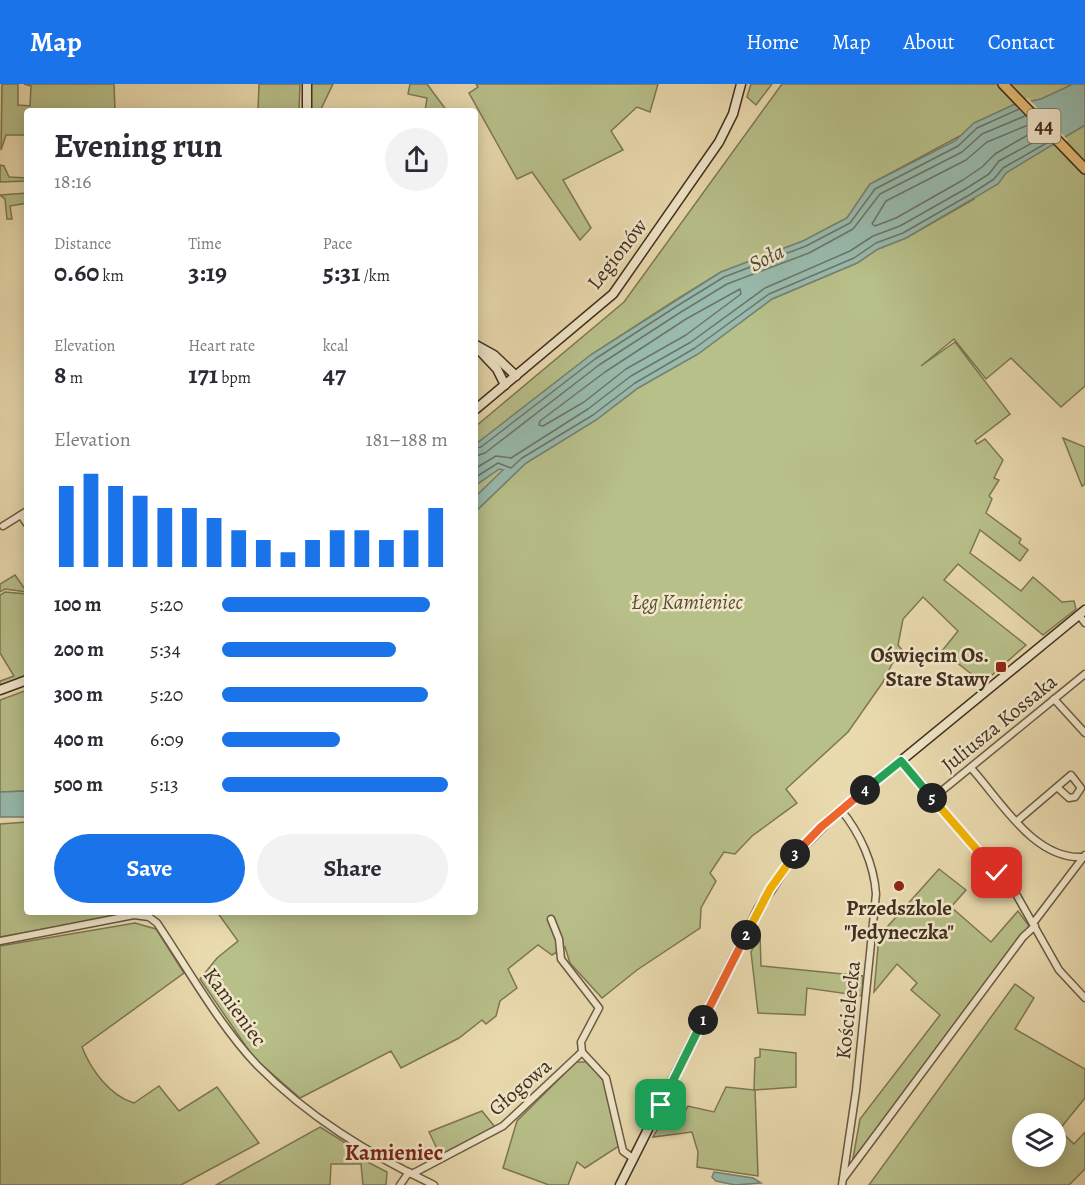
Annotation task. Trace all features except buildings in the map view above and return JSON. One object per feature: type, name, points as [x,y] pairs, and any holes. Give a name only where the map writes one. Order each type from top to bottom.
[{"type":"main road","name":"44","points":[[1003,84],[1085,169]]},
{"type":"street","points":[[307,84],[307,108]]},
{"type":"street","name":"Legionów","points":[[478,407],[613,294],[636,265],[719,142],[733,114],[741,84]]},
{"type":"street","points":[[478,347],[494,355],[516,376]]},
{"type":"street","points":[[478,348],[492,362],[505,385]]},
{"type":"street","points":[[3,526],[24,513]]},
{"type":"street","points":[[620,1185],[770,889],[806,842],[901,761],[1083,616]]},
{"type":"street","name":"Juliusza Kossaka","points":[[933,798],[1085,674]]},
{"type":"street","points":[[0,690],[24,681]]},
{"type":"street","points":[[1054,699],[1085,733]]},
{"type":"street","points":[[901,761],[1016,894],[1059,970],[1085,998]]},
{"type":"street","points":[[971,768],[1032,840],[1052,852],[1084,855]]},
{"type":"street","points":[[1017,821],[1057,787]]},
{"type":"street","name":"Kościelecka","points":[[841,810],[856,827],[873,875],[876,894],[856,1091],[842,1183]]},
{"type":"street","points":[[842,1183],[1084,855]]},
{"type":"street","name":"Kamieniec","points":[[0,941],[134,915],[149,917],[157,923],[231,1032],[257,1065],[318,1119],[367,1152],[434,1185]]},
{"type":"street","points":[[551,920],[559,939],[561,959],[599,1008],[581,1042],[582,1052],[606,1078],[622,1151],[633,1159]]},
{"type":"street","name":"Głogowa","points":[[410,1173],[503,1126],[582,1052]]},
{"type":"street","points":[[400,1185],[410,1173]]},
{"type":"green space","points":[[2,84],[18,84],[18,105],[30,106],[31,86],[24,84],[114,84],[115,108],[24,108],[24,135],[6,135],[1,150]]},
{"type":"green space","points":[[259,84],[300,84],[299,108],[258,108]]},
{"type":"green space","points":[[310,84],[333,84],[321,108],[310,108]]},
{"type":"green space","points":[[410,84],[427,84],[445,108],[425,108],[427,98],[408,94]]},
{"type":"green space","points":[[476,84],[658,84],[650,112],[637,107],[611,131],[623,150],[563,180],[591,228],[580,240],[532,172],[517,179],[469,93],[478,87]]},
{"type":"green space","points":[[751,84],[772,84],[756,105],[747,97]]},
{"type":"green space","name":"Łęg Kamieniec","points":[[782,84],[1085,84],[1085,386],[1061,407],[1011,358],[986,379],[954,339],[921,366],[955,342],[1010,414],[975,441],[977,444],[985,439],[1003,460],[994,478],[999,480],[989,496],[992,499],[986,513],[1021,539],[1019,543],[1028,550],[1020,561],[980,530],[970,553],[1021,591],[1033,577],[1062,602],[1074,601],[1076,609],[1043,635],[958,564],[944,580],[1026,645],[983,683],[942,651],[958,631],[923,597],[903,619],[898,645],[903,651],[896,663],[893,662],[883,682],[848,732],[786,789],[797,803],[752,836],[735,854],[724,852],[710,873],[716,881],[701,908],[700,928],[637,970],[602,998],[570,963],[565,947],[552,955],[538,945],[508,969],[517,988],[500,1001],[496,1016],[486,1024],[482,1020],[459,1038],[401,1068],[391,1051],[300,1098],[254,1058],[200,979],[217,958],[238,941],[219,915],[478,915],[478,509],[526,463],[596,420],[638,388],[698,353],[772,299],[857,263],[878,249],[906,238],[974,199],[960,136],[870,184],[847,218],[803,241],[721,272],[674,301],[592,354],[478,442],[478,424],[624,302]]},
{"type":"green space","points":[[0,165],[4,166],[9,177],[24,178],[24,181],[0,182]]},
{"type":"green space","points":[[24,193],[24,204],[10,206],[12,219],[7,219],[5,199],[0,195]]},
{"type":"green space","points":[[1063,438],[1085,447],[1085,484],[1082,486]]},
{"type":"green space","points":[[499,469],[504,470],[478,494],[478,484]]},
{"type":"green space","points":[[15,575],[24,588],[24,592],[5,589],[0,592],[0,584]]},
{"type":"green space","points":[[5,592],[24,594],[24,677],[0,685],[0,681],[14,676],[0,653],[0,595]]},
{"type":"green space","points":[[24,691],[24,791],[0,792],[0,700]]},
{"type":"green space","points":[[24,822],[24,915],[127,915],[0,937],[0,824]]},
{"type":"green space","points":[[939,869],[966,890],[951,907],[991,942],[1018,911],[1029,926],[852,1164],[860,1119],[940,1015],[911,990],[917,983],[897,964],[874,992],[879,936]]},
{"type":"green space","points":[[135,923],[156,929],[184,973],[82,1047],[96,1073],[117,1095],[134,1103],[159,1086],[179,1111],[217,1087],[259,1143],[181,1185],[0,1185],[0,946]]},
{"type":"green space","points":[[760,934],[761,966],[863,976],[862,996],[807,988],[805,1015],[758,1013],[751,952]]},
{"type":"green space","points":[[1015,984],[1034,998],[1015,1029],[1085,1069],[1085,1098],[1066,1121],[1066,1113],[1012,1113],[1012,1167],[1066,1167],[1066,1137],[1074,1144],[1085,1132],[1085,1169],[1069,1185],[869,1185]]},
{"type":"green space","points":[[760,1049],[796,1053],[796,1087],[755,1090],[758,1176],[697,1167],[698,1152],[692,1132],[653,1137],[661,1123],[678,1123],[688,1106],[714,1112],[726,1087],[754,1090],[755,1058],[760,1057]]},
{"type":"green space","points":[[576,1062],[586,1062],[603,1079],[619,1146],[585,1168],[577,1162],[568,1185],[549,1185],[503,1168],[517,1121]]},
{"type":"green space","points":[[482,1111],[495,1127],[440,1155],[429,1132]]},
{"type":"green space","points":[[320,1127],[352,1147],[354,1155],[387,1172],[386,1185],[363,1185],[361,1164],[331,1164],[330,1185],[216,1185]]},
{"type":"water","name":"Soła","points":[[1073,84],[1085,84],[1085,125],[1006,173],[998,184],[906,238],[878,249],[857,263],[772,299],[698,354],[638,388],[596,420],[526,463],[478,509],[478,494],[503,470],[499,469],[478,484],[478,442],[592,354],[721,272],[803,241],[847,218],[870,184],[955,141],[974,123],[1013,105],[1041,99]]},
{"type":"water","points":[[24,791],[24,817],[0,817],[0,792]]},
{"type":"water","points":[[714,1172],[753,1178],[761,1183],[735,1185],[716,1181],[712,1177]]},
{"type":"pier","points":[[1028,98],[1068,140],[1057,147],[1013,102]]},
{"type":"place","name":"Oświęcim Os. Stare Stawy","points":[[1001,667]]},
{"type":"place","name":"Przedszkole \"Jedyneczka\"","points":[[899,886]]},
{"type":"district","name":"Kamieniec","points":[[394,1152]]},
{"type":"route","points":[[661,1105],[759,908],[783,868],[821,827],[901,761],[997,873]]}]
